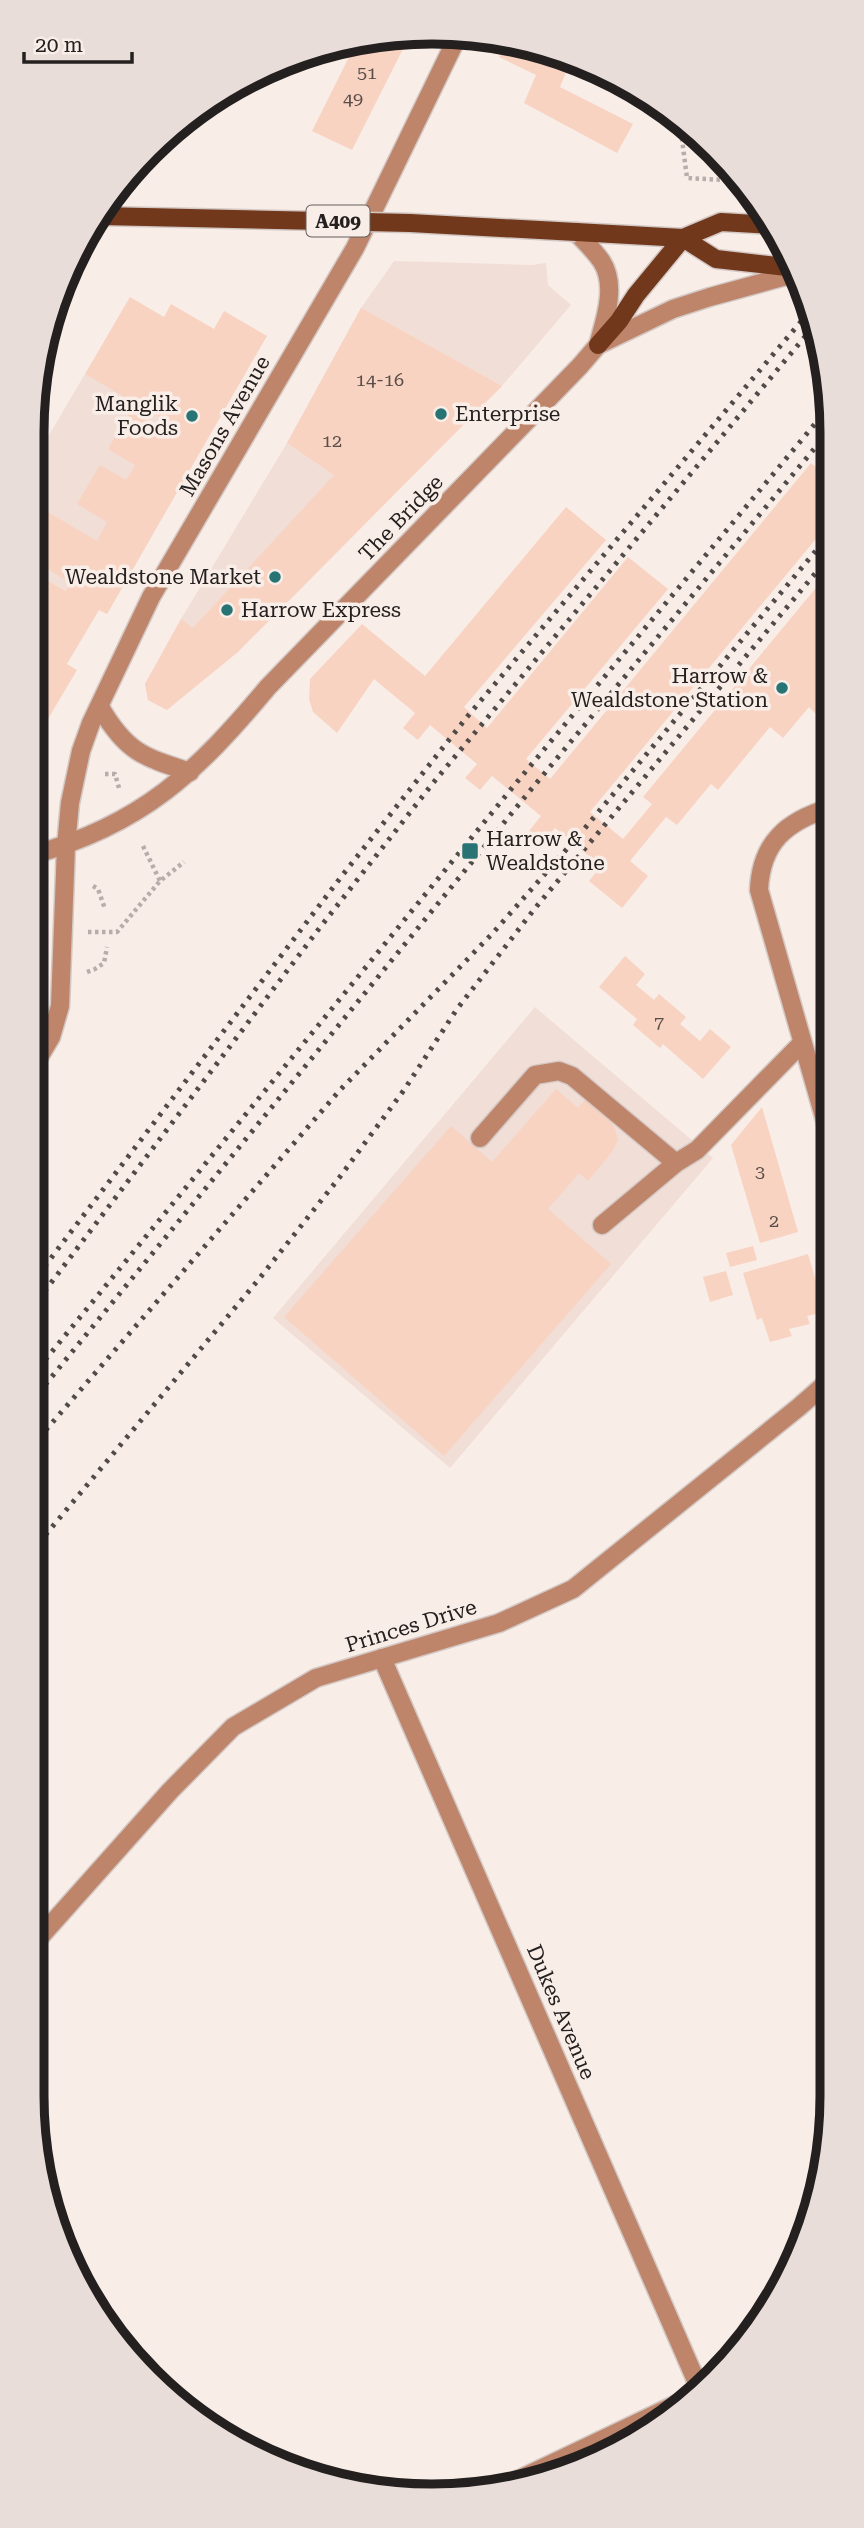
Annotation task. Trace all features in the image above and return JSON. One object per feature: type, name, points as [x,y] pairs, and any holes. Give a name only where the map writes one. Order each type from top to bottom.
[{"type":"main road","name":"A409","points":[[109,216],[410,223],[683,238],[721,222],[760,224]]},
{"type":"main road","name":"A409","points":[[683,238],[716,259],[783,267]]},
{"type":"main road","points":[[598,345],[613,316],[636,295],[683,238]]},
{"type":"street","name":"Masons Avenue","points":[[44,1049],[51,1037],[60,1006],[66,846],[70,803],[81,751],[151,597],[355,248],[454,45]]},
{"type":"street","points":[[576,232],[602,262],[609,278],[613,316]]},
{"type":"street","name":"The Bridge","points":[[44,852],[98,833],[129,816],[190,772],[237,724],[268,687],[598,345],[709,297],[787,276]]},
{"type":"street","points":[[100,707],[113,729],[129,747],[156,761],[190,772]]},
{"type":"street","points":[[820,811],[809,814],[782,832],[769,848],[760,870],[759,890],[802,1043],[820,1096]]},
{"type":"street","points":[[602,1224],[676,1163],[697,1150],[802,1043]]},
{"type":"street","points":[[480,1138],[536,1075],[559,1072],[572,1076],[676,1163]]},
{"type":"street","name":"Princes Drive","points":[[44,1933],[170,1791],[233,1727],[316,1678],[499,1623],[573,1589],[820,1389]]},
{"type":"street","name":"Dukes Avenue","points":[[382,1658],[696,2381]]},
{"type":"street","points":[[542,2468],[653,2415]]},
{"type":"path","points":[[681,135],[687,178],[727,180]]},
{"type":"path","points":[[44,778],[46,774]]},
{"type":"path","points":[[97,774],[115,774],[119,788]]},
{"type":"path","points":[[143,846],[160,881]]},
{"type":"path","points":[[98,932],[117,932],[160,881],[184,862]]},
{"type":"path","points":[[89,884],[98,889],[106,909]]},
{"type":"path","points":[[78,974],[95,970],[104,962],[107,947]]},
{"type":"shaded area","points":[[394,261],[532,265],[546,263],[548,285],[571,305],[502,386],[167,710],[148,700],[145,684],[181,619],[287,443],[361,308]]},
{"type":"shaded area","points":[[85,374],[222,413],[107,614],[44,578],[44,444]]},
{"type":"shaded area","points":[[535,1007],[713,1158],[450,1468],[273,1318]]},
{"type":"building","points":[[405,45],[352,150],[312,131],[351,52]]},
{"type":"building","points":[[502,50],[508,51],[568,68],[560,87],[633,124],[617,153],[524,103],[536,75],[499,57]]},
{"type":"building","points":[[130,297],[164,317],[171,304],[214,329],[224,311],[267,336],[107,614],[99,610],[67,664],[77,670],[44,726],[44,578],[66,591],[71,583],[44,567],[44,510],[97,541],[107,522],[77,504],[100,465],[126,480],[131,472],[135,465],[108,449],[131,410],[158,426],[162,419],[85,374]]},
{"type":"building","points":[[361,308],[502,386],[238,652],[167,710],[148,700],[145,684],[181,619],[193,628],[334,475],[287,443]]},
{"type":"building","name":"Harrow & Wealdstone Station","points":[[811,463],[820,470],[820,534],[590,812],[623,839],[652,804],[643,797],[820,583],[820,709],[816,714],[809,707],[783,738],[770,727],[718,790],[711,784],[677,825],[666,817],[630,861],[648,876],[622,908],[589,881],[601,866],[555,828],[543,843],[529,831],[541,816],[492,776],[480,790],[465,778],[477,764],[430,725],[418,740],[403,728],[415,713],[374,679],[337,733],[313,712],[309,699],[310,679],[362,624],[425,676],[566,507],[606,540],[464,707],[487,728],[628,557],[668,589],[526,759],[550,779]]},
{"type":"building","points":[[625,956],[645,974],[636,985],[654,1000],[659,994],[686,1017],[680,1024],[700,1041],[710,1029],[731,1047],[703,1079],[663,1044],[660,1048],[633,1025],[637,1019],[599,987]]},
{"type":"building","points":[[556,1089],[578,1108],[585,1100],[611,1122],[615,1129],[618,1140],[612,1152],[588,1181],[579,1173],[548,1209],[611,1264],[444,1456],[284,1317],[451,1126],[492,1162]]},
{"type":"building","points":[[762,1107],[798,1232],[760,1243],[731,1145]]},
{"type":"building","points":[[753,1246],[757,1260],[730,1267],[726,1253]]},
{"type":"building","points":[[808,1254],[820,1295],[820,1313],[807,1316],[810,1324],[789,1329],[792,1336],[770,1342],[762,1318],[757,1320],[743,1273]]},
{"type":"building","points":[[726,1271],[733,1295],[710,1302],[703,1277]]},
{"type":"railway","points":[[44,1267],[341,877],[467,717],[803,319]]},
{"type":"railway","points":[[44,1292],[318,930],[433,783],[807,334]]},
{"type":"railway","points":[[44,1361],[517,782],[819,418]]},
{"type":"railway","points":[[44,1386],[529,792],[820,442]]},
{"type":"railway","points":[[44,1432],[340,1090],[492,934],[580,834],[820,546]]},
{"type":"railway","points":[[44,1537],[259,1279],[339,1178],[404,1090],[457,1009],[536,907],[820,568]]},
{"type":"place","name":"Enterprise","points":[[441,414]]},
{"type":"place","name":"Manglik Foods","points":[[192,416]]},
{"type":"place","name":"Wealdstone Market","points":[[275,577]]},
{"type":"place","name":"Harrow Express","points":[[227,610]]},
{"type":"place","name":"Harrow & Wealdstone Station","points":[[782,688]]},
{"type":"place","name":"Harrow & Wealdstone","points":[[470,851]]}]
